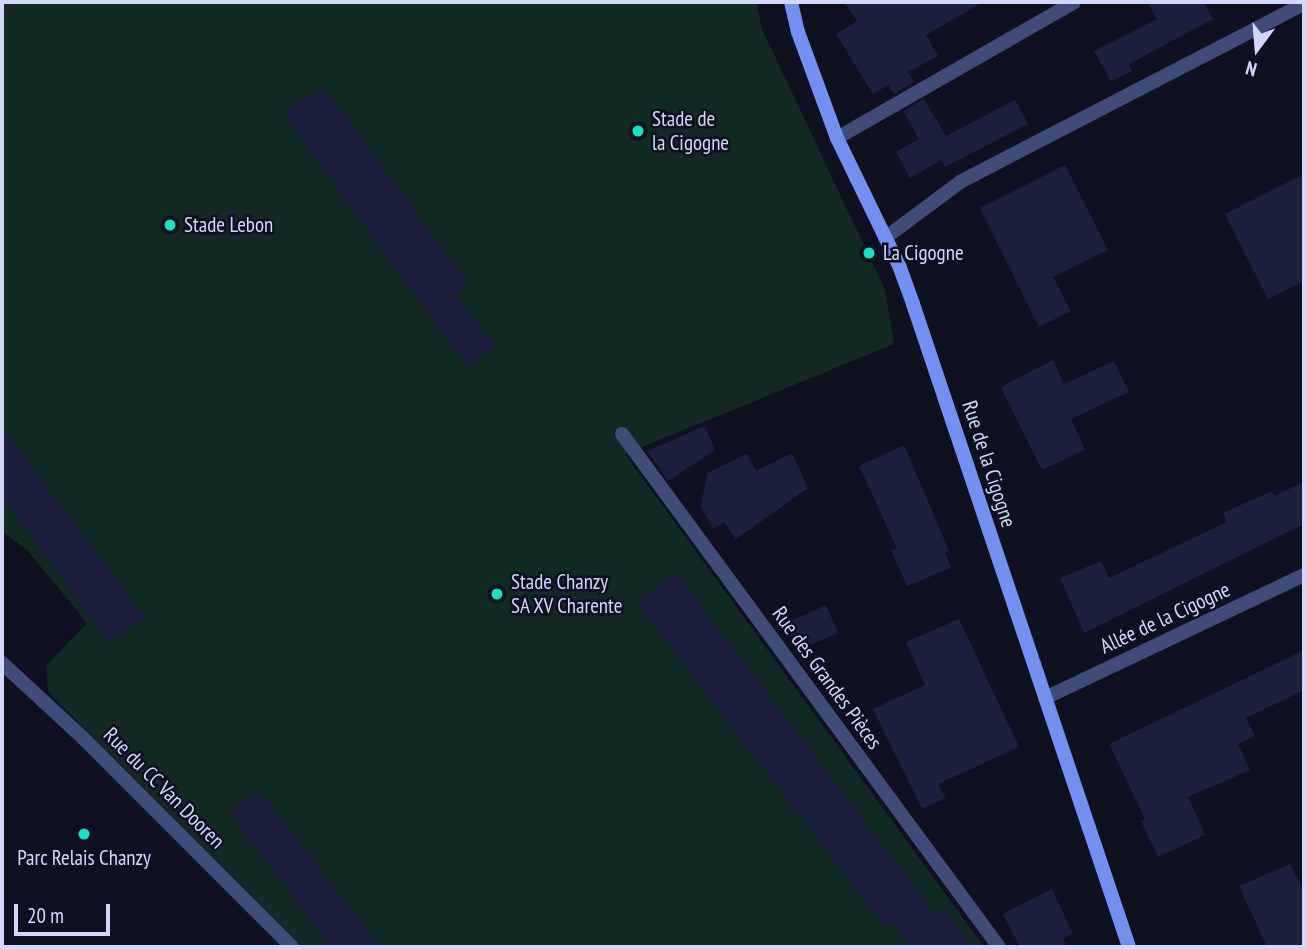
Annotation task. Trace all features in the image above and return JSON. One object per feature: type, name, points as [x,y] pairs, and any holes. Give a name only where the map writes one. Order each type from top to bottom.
[{"type":"street","name":"Rue de la Cigogne","points":[[791,2],[798,32],[837,138],[900,268],[1129,947]]},
{"type":"street","points":[[837,138],[1074,2]]},
{"type":"street","points":[[885,238],[960,182],[1304,4]]},
{"type":"street","name":"Rue des Grandes Pièces","points":[[622,434],[999,947]]},
{"type":"street","name":"Allée de la Cigogne","points":[[1045,698],[1304,575]]},
{"type":"street","name":"Rue du CC Van Dooren","points":[[2,663],[83,738],[292,947]]},
{"type":"green space","points":[[2,2],[756,2],[762,29],[885,290],[894,344],[625,454],[984,947],[290,947],[48,691],[46,666],[87,623],[28,551],[2,531]]},
{"type":"building","points":[[844,2],[983,2],[926,35],[938,56],[908,72],[914,82],[894,94],[888,85],[873,94],[836,34],[857,21]]},
{"type":"building","points":[[1147,2],[1204,2],[1213,19],[1129,64],[1132,71],[1111,81],[1094,51],[1157,19]]},
{"type":"building","points":[[323,86],[468,284],[455,294],[495,346],[467,367],[284,114]]},
{"type":"building","points":[[924,99],[946,136],[1015,100],[1028,124],[945,167],[941,160],[910,178],[896,152],[919,139],[903,111]]},
{"type":"building","points":[[1065,165],[1108,250],[1053,277],[1071,311],[1039,327],[980,208]]},
{"type":"building","points":[[1304,174],[1304,281],[1268,299],[1225,214]]},
{"type":"building","points":[[1053,360],[1064,384],[1114,361],[1129,392],[1071,419],[1085,450],[1042,470],[1001,387]]},
{"type":"building","points":[[705,426],[715,450],[668,481],[647,451]]},
{"type":"building","points":[[2,429],[145,617],[109,642],[2,496]]},
{"type":"building","points":[[904,445],[949,551],[945,552],[951,568],[907,586],[891,550],[897,548],[859,466]]},
{"type":"building","points":[[792,453],[808,488],[736,539],[724,522],[713,529],[701,507],[707,473],[747,454],[756,471]]},
{"type":"building","points":[[1304,482],[1304,524],[1084,633],[1060,578],[1101,561],[1109,578],[1227,522],[1223,513],[1272,491],[1274,496]]},
{"type":"building","points":[[676,573],[935,915],[943,909],[972,947],[911,947],[891,920],[884,926],[637,602]]},
{"type":"building","points":[[826,605],[838,633],[801,649],[782,625]]},
{"type":"building","points":[[959,619],[1019,747],[938,784],[946,798],[922,809],[873,709],[925,685],[906,642]]},
{"type":"building","points":[[1304,650],[1304,690],[1246,718],[1255,736],[1238,744],[1250,770],[1188,797],[1205,835],[1158,857],[1141,821],[1145,819],[1109,744]]},
{"type":"building","points":[[259,789],[379,947],[332,947],[229,812]]},
{"type":"building","points":[[1290,864],[1304,891],[1304,947],[1267,947],[1239,886]]},
{"type":"building","points":[[1052,889],[1073,934],[1063,938],[1066,947],[1020,947],[1003,914]]},
{"type":"place","name":"Stade de la Cigogne","points":[[638,131]]},
{"type":"place","name":"Stade Lebon","points":[[170,225]]},
{"type":"place","name":"La Cigogne","points":[[869,253]]},
{"type":"place","name":"Stade Chanzy SA XV Charente","points":[[497,594]]},
{"type":"place","name":"Parc Relais Chanzy","points":[[84,834]]}]
